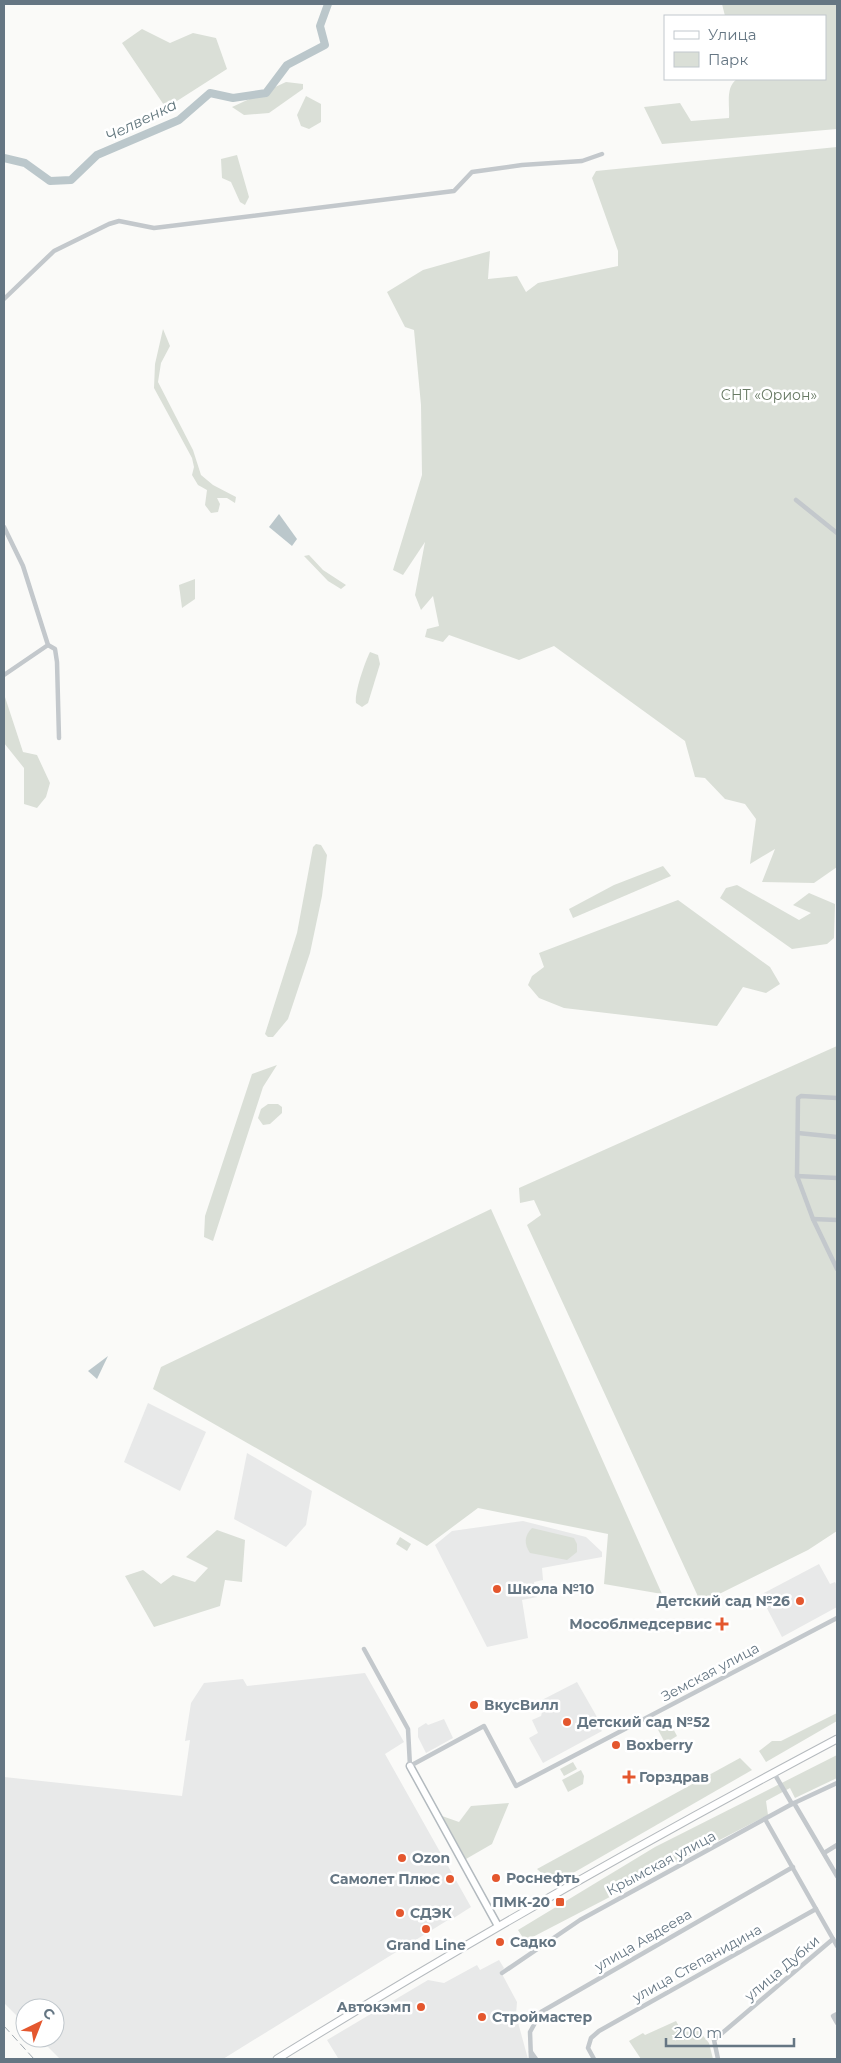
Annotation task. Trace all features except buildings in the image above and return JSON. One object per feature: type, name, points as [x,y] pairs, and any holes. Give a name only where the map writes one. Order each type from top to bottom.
[{"type":"main road","points":[[277,2059],[498,1926],[837,1739]]},
{"type":"street","points":[[4,299],[54,251],[119,221],[154,228],[454,191],[472,172],[522,165],[582,161],[602,154]]},
{"type":"street","points":[[796,500],[837,533]]},
{"type":"street","points":[[4,527],[23,566],[48,646],[54,649],[57,662],[59,738]]},
{"type":"street","points":[[4,675],[48,646]]},
{"type":"street","points":[[837,1098],[801,1096],[798,1098],[797,1104],[797,1176],[813,1219],[837,1269]]},
{"type":"street","points":[[798,1133],[837,1137]]},
{"type":"street","points":[[797,1176],[837,1178]]},
{"type":"street","points":[[813,1219],[837,1220]]},
{"type":"street","name":"Земская улица","points":[[410,1766],[484,1726],[516,1786],[837,1618]]},
{"type":"street","points":[[364,1649],[408,1729],[410,1766],[498,1926]]},
{"type":"street","points":[[774,1773],[837,1876]]},
{"type":"street","name":"Крымская улица","points":[[502,1973],[580,1920],[793,1804],[837,1783]]},
{"type":"street","points":[[765,1819],[837,1946]]},
{"type":"street","points":[[824,1853],[837,1845]]},
{"type":"street","name":"улица Авдеева","points":[[531,2059],[530,2032],[541,2012],[793,1868]]},
{"type":"street","name":"улица Степанидина","points":[[594,2059],[588,2048],[591,2038],[599,2031],[816,1909]]},
{"type":"street","name":"улица Дубки","points":[[718,2059],[714,2040],[834,1939]]},
{"type":"street","points":[[837,2014],[833,2016],[837,2023]]},
{"type":"street","points":[[530,2050],[536,2059]]},
{"type":"shaded area","points":[[279,514],[297,539],[292,546],[269,527]]},
{"type":"shaded area","points":[[108,1356],[97,1379],[88,1371]]},
{"type":"shaded area","points":[[148,1403],[206,1432],[180,1491],[124,1462]]},
{"type":"shaded area","points":[[247,1453],[312,1491],[306,1525],[286,1547],[234,1519]]},
{"type":"shaded area","name":"Школа №10","points":[[523,1521],[586,1537],[602,1552],[602,1557],[542,1568],[543,1580],[534,1582],[537,1597],[522,1600],[528,1638],[487,1647],[435,1545],[452,1531]]},
{"type":"shaded area","name":"Детский сад №26","points":[[819,1564],[830,1584],[835,1582],[837,1586],[837,1607],[782,1637],[760,1595]]},
{"type":"shaded area","points":[[365,1673],[404,1742],[385,1754],[471,1907],[223,2059],[60,2059],[49,2048],[65,2048],[65,1998],[15,1998],[15,2014],[4,2003],[4,1777],[182,1796],[190,1740],[185,1741],[191,1703],[204,1683],[243,1679],[247,1686]]},
{"type":"shaded area","name":"Детский сад №52","points":[[577,1682],[601,1724],[598,1726],[602,1731],[543,1763],[529,1738],[538,1733],[532,1720],[541,1716],[543,1709],[538,1702]]},
{"type":"shaded area","points":[[444,1719],[453,1738],[426,1753],[418,1737],[418,1728],[426,1723],[428,1725]]},
{"type":"shaded area","points":[[499,1960],[504,1968],[501,1972],[517,2002],[516,2015],[528,2059],[337,2059],[327,2040],[428,1980],[444,1983],[477,1965],[480,1970]]},
{"type":"green space","points":[[722,4],[837,4],[837,129],[662,144],[644,107],[680,103],[691,121],[729,118],[729,92],[736,80],[826,80],[826,15],[725,15]]},
{"type":"green space","points":[[142,29],[170,43],[193,33],[216,38],[227,69],[166,108],[122,43]]},
{"type":"green space","points":[[286,82],[303,84],[303,89],[269,113],[244,115],[232,107]]},
{"type":"green space","points":[[306,96],[321,104],[321,122],[309,129],[301,126],[297,115]]},
{"type":"green space","name":"СНТ «Орион»","points":[[837,147],[837,867],[814,883],[762,882],[775,849],[750,864],[756,819],[745,804],[725,799],[705,778],[695,777],[685,741],[554,646],[519,660],[449,635],[443,642],[425,637],[427,629],[439,626],[433,596],[421,610],[415,595],[425,542],[403,575],[393,570],[422,475],[421,405],[414,330],[405,327],[387,292],[423,270],[490,251],[488,279],[517,276],[526,292],[538,283],[618,266],[618,251],[592,178],[596,171]]},
{"type":"green space","points":[[237,155],[249,197],[245,205],[240,202],[231,182],[222,178],[221,159]]},
{"type":"green space","points":[[163,329],[170,346],[161,363],[158,382],[193,450],[201,475],[213,485],[236,497],[235,503],[227,498],[217,498],[220,504],[218,512],[211,513],[205,505],[207,490],[198,485],[192,475],[194,467],[192,458],[154,388],[155,364]]},
{"type":"green space","points":[[309,555],[323,570],[346,585],[341,589],[328,581],[304,556]]},
{"type":"green space","points":[[195,579],[195,599],[182,608],[179,585]]},
{"type":"green space","points":[[370,652],[378,655],[380,664],[368,703],[362,707],[356,703],[356,698]]},
{"type":"green space","points":[[4,694],[23,752],[37,755],[50,783],[46,797],[37,808],[24,804],[24,768],[4,743]]},
{"type":"green space","points":[[316,844],[321,845],[327,855],[322,896],[310,953],[288,1019],[273,1037],[268,1037],[265,1034],[297,933],[313,847]]},
{"type":"green space","points":[[663,866],[671,876],[573,918],[569,909],[614,885]]},
{"type":"green space","points":[[737,885],[799,920],[811,913],[793,905],[809,893],[835,904],[834,938],[827,944],[792,949],[720,898],[726,888]]},
{"type":"green space","points":[[678,900],[770,967],[780,984],[766,993],[743,987],[717,1026],[564,1008],[539,998],[528,985],[532,976],[544,967],[539,953]]},
{"type":"green space","points":[[837,1046],[837,1531],[808,1550],[701,1603],[527,1225],[541,1215],[534,1200],[520,1203],[519,1188]]},
{"type":"green space","points":[[277,1065],[263,1087],[213,1241],[204,1237],[205,1216],[252,1074]]},
{"type":"green space","points":[[268,1104],[278,1104],[282,1107],[282,1113],[270,1124],[263,1125],[258,1118],[261,1109]]},
{"type":"green space","points":[[491,1209],[662,1594],[604,1584],[608,1534],[478,1508],[427,1546],[153,1389],[161,1367]]},
{"type":"green space","points":[[532,1528],[574,1538],[577,1544],[577,1552],[567,1560],[530,1553],[526,1540],[527,1534]]},
{"type":"green space","points":[[217,1530],[245,1540],[242,1582],[225,1580],[220,1606],[154,1627],[125,1576],[143,1570],[161,1584],[173,1575],[195,1582],[208,1568],[186,1557]]},
{"type":"green space","points":[[400,1537],[411,1544],[407,1551],[396,1544]]},
{"type":"green space","points":[[837,1713],[837,1721],[766,1762],[759,1751],[772,1741],[781,1741]]},
{"type":"green space","points":[[667,1717],[677,1736],[667,1742],[664,1741],[655,1724]]},
{"type":"green space","points":[[837,1755],[837,1778],[795,1798],[790,1788],[766,1801],[768,1815],[525,1941],[518,1930],[655,1847]]},
{"type":"green space","points":[[740,1758],[752,1770],[554,1884],[537,1869]]},
{"type":"green space","points":[[573,1762],[577,1769],[564,1776],[560,1769]]},
{"type":"green space","points":[[581,1770],[584,1776],[583,1784],[568,1792],[562,1780]]},
{"type":"green space","points":[[509,1803],[492,1844],[466,1859],[442,1816],[459,1822],[471,1806]]},
{"type":"green space","points":[[676,2021],[682,2032],[699,2031],[709,2043],[713,2059],[641,2059],[629,2041],[643,2033],[645,2035]]},
{"type":"waterway","name":"Челвенка","points":[[4,158],[25,163],[50,181],[71,180],[97,155],[179,120],[210,93],[233,98],[266,93],[287,65],[325,45],[320,26],[328,4]]},
{"type":"railway","points":[[4,2026],[34,2059]]},
{"type":"place","name":"Школа №10","points":[[497,1589]]},
{"type":"place","name":"Детский сад №26","points":[[800,1601]]},
{"type":"place","name":"Мособлмедсервис","points":[[722,1624]]},
{"type":"place","name":"ВкусВилл","points":[[474,1705]]},
{"type":"place","name":"Детский сад №52","points":[[567,1722]]},
{"type":"place","name":"Boxberry","points":[[616,1745]]},
{"type":"place","name":"Горздрав","points":[[629,1777]]},
{"type":"place","name":"Ozon","points":[[402,1858]]},
{"type":"place","name":"Роснефть","points":[[496,1878]]},
{"type":"place","name":"Самолет Плюс","points":[[450,1879]]},
{"type":"place","name":"ПМК-20","points":[[560,1902]]},
{"type":"place","name":"СДЭК","points":[[400,1913]]},
{"type":"place","name":"Grand Line","points":[[426,1929]]},
{"type":"place","name":"Садко","points":[[500,1942]]},
{"type":"place","name":"Автокэмп","points":[[421,2007]]},
{"type":"place","name":"Строймастер","points":[[482,2017]]}]
